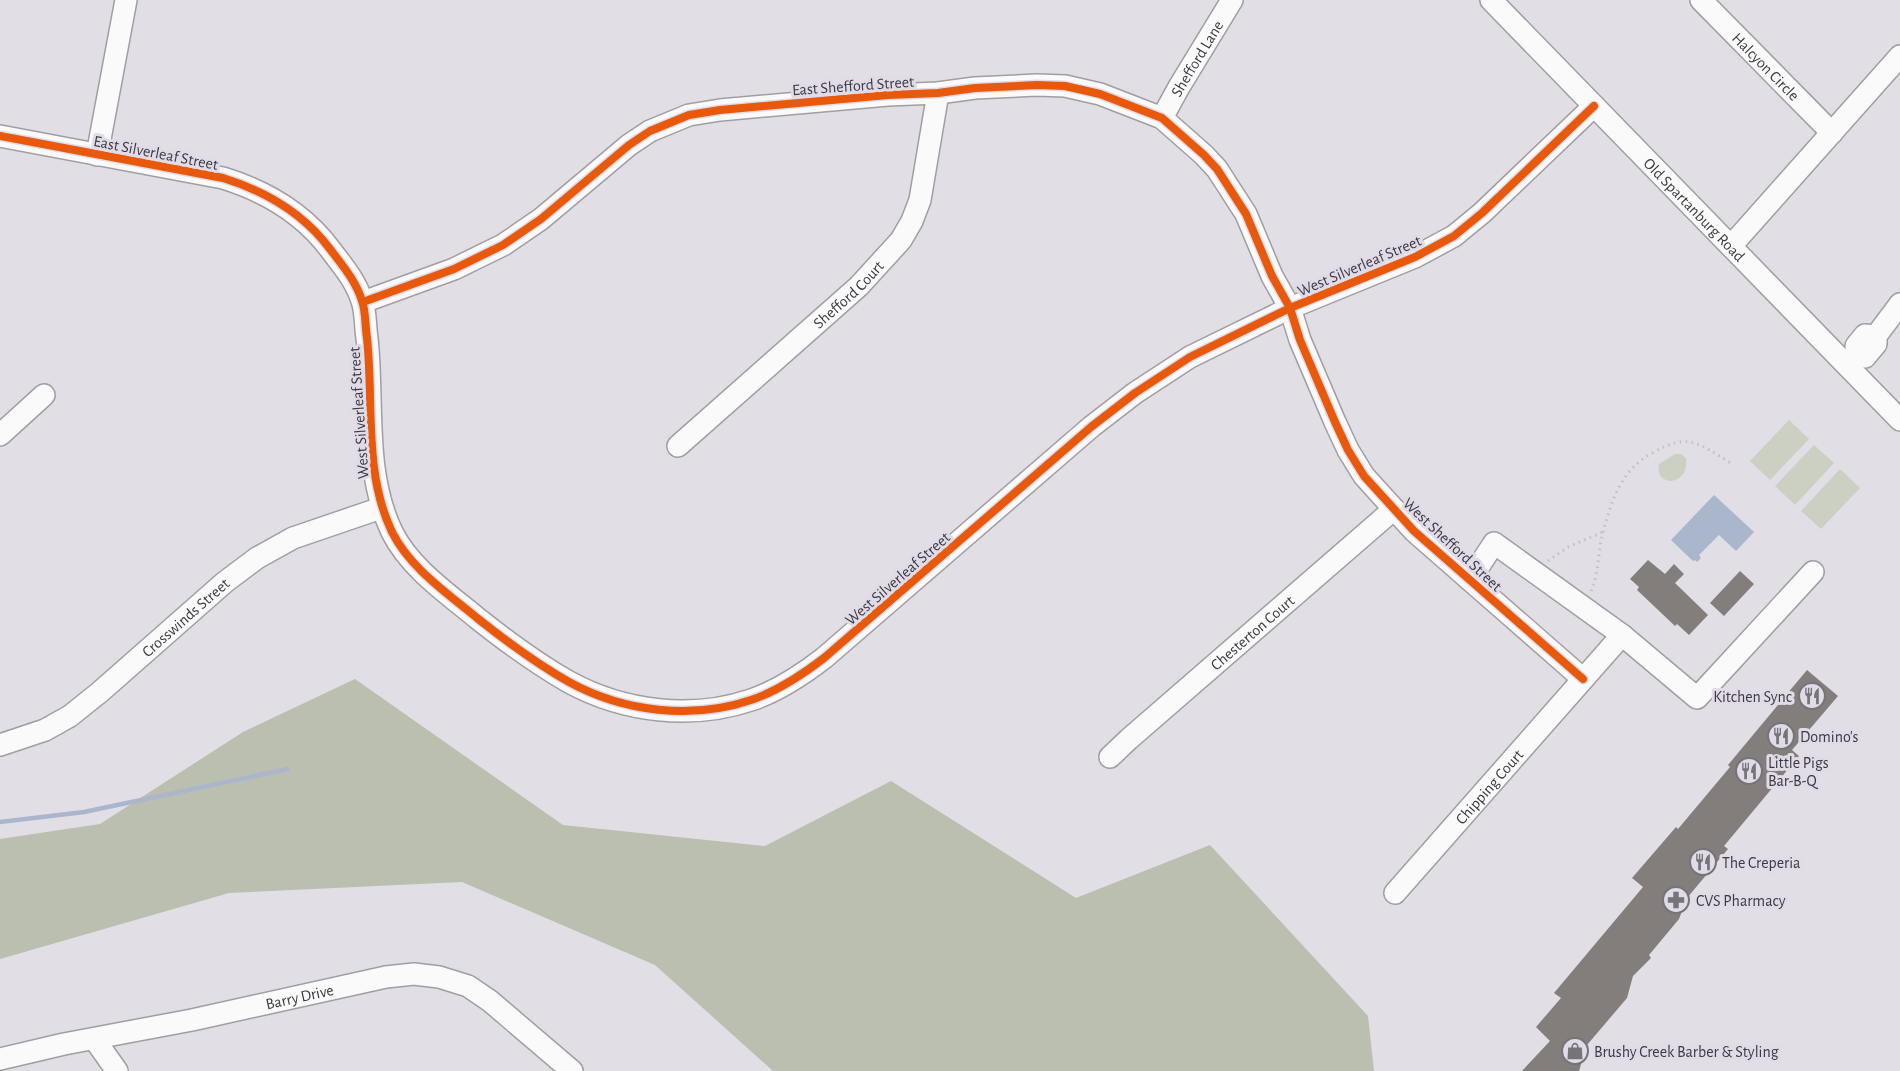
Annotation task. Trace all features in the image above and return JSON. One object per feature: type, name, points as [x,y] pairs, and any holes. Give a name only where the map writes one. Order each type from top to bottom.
[{"type":"street","points":[[97,155],[126,0]]},
{"type":"street","name":"Shefford Lane","points":[[1162,118],[1232,0]]},
{"type":"street","name":"Old Spartanburg Road","points":[[1491,0],[1731,246],[1852,361],[1900,420]]},
{"type":"street","name":"Halcyon Circle","points":[[1701,0],[1832,133]]},
{"type":"street","points":[[1731,246],[1900,56]]},
{"type":"street","name":"East Shefford Street","points":[[363,302],[454,269],[503,245],[542,219],[629,145],[670,121],[720,110],[888,95],[938,93],[975,88],[1037,85],[1065,86],[1100,94],[1162,118],[1204,155],[1231,187],[1246,214],[1272,276],[1290,308]]},
{"type":"street","name":"Shefford Court","points":[[678,446],[859,286],[901,240],[920,200],[938,93]]},
{"type":"street","name":"West Silverleaf Street","points":[[363,302],[368,351],[374,477],[381,508],[394,535],[412,561],[427,577],[492,629],[570,683],[602,697],[640,708],[692,711],[733,705],[751,700],[786,684],[824,658],[1082,435],[1135,393],[1190,357],[1290,308],[1415,257],[1455,236],[1594,106]]},
{"type":"street","name":"East Silverleaf Street","points":[[0,136],[223,178],[249,186],[290,209],[319,233],[351,276],[363,302]]},
{"type":"street","name":"West Shefford Street","points":[[1290,308],[1300,340],[1348,450],[1364,476],[1414,531],[1583,679]]},
{"type":"street","points":[[1852,361],[1856,346],[1865,335],[1876,336],[1896,318]]},
{"type":"street","points":[[0,435],[44,395]]},
{"type":"street","name":"Crosswinds Street","points":[[0,745],[21,740],[70,716],[225,582],[257,558],[293,538],[381,508]]},
{"type":"street","name":"Chesterton Court","points":[[1110,757],[1394,509]]},
{"type":"street","points":[[1470,580],[1494,543],[1585,606],[1697,698],[1813,572]]},
{"type":"street","points":[[1583,679],[1622,635]]},
{"type":"street","name":"Chipping Court","points":[[1395,893],[1583,679]]},
{"type":"street","name":"Barry Drive","points":[[0,1059],[386,977],[414,975],[450,979],[478,992],[572,1071]]},
{"type":"street","points":[[95,1040],[117,1071]]},
{"type":"path","points":[[1585,606],[1596,579],[1604,532],[1613,499],[1623,477],[1640,459],[1671,442],[1687,440],[1731,463]]},
{"type":"path","points":[[1534,571],[1568,547],[1604,532]]},
{"type":"shaded area","points":[[1789,420],[1809,439],[1770,480],[1750,461]]},
{"type":"shaded area","points":[[1814,445],[1834,463],[1795,505],[1775,486]]},
{"type":"shaded area","points":[[1675,454],[1681,454],[1686,458],[1686,468],[1678,479],[1666,480],[1659,472],[1659,464]]},
{"type":"shaded area","points":[[1840,469],[1860,488],[1821,529],[1801,511]]},
{"type":"green space","points":[[355,679],[563,825],[765,846],[891,781],[1076,898],[1210,845],[1368,1016],[1374,1071],[773,1071],[655,965],[462,882],[229,893],[0,959],[0,839],[100,824],[243,732]]},
{"type":"water","points":[[1714,495],[1754,532],[1736,551],[1719,535],[1699,555],[1701,558],[1697,562],[1693,561],[1671,540]]},
{"type":"building","points":[[1648,560],[1665,574],[1674,564],[1684,574],[1675,583],[1708,615],[1689,635],[1677,624],[1675,626],[1637,590],[1639,587],[1630,579]]},
{"type":"building","points":[[1740,571],[1754,584],[1724,616],[1710,603]]},
{"type":"building","points":[[1807,670],[1838,696],[1792,750],[1799,756],[1724,846],[1728,849],[1687,898],[1679,919],[1649,955],[1651,958],[1633,976],[1627,998],[1587,1045],[1579,1071],[1522,1071],[1550,1041],[1536,1027],[1561,998],[1554,993],[1643,887],[1632,878],[1676,827],[1678,829]]},
{"type":"waterway","points":[[0,822],[84,812],[288,769]]},
{"type":"cycle path","points":[[363,302],[454,269],[503,245],[541,219],[629,145],[650,131],[689,115],[720,110],[888,95],[938,93],[975,88],[1065,86],[1100,94],[1162,118],[1217,169],[1246,214],[1272,276],[1290,308],[1300,340],[1335,422],[1364,476],[1414,531],[1583,679]]},
{"type":"cycle path","points":[[0,136],[223,178],[254,190],[295,214],[319,236],[344,267],[362,301],[369,362],[373,461],[377,485],[392,532],[409,557],[430,579],[488,627],[533,660],[569,682],[590,692],[635,706],[682,711],[705,710],[751,700],[771,692],[798,676],[824,658],[1091,427],[1135,393],[1190,357],[1290,308],[1415,257],[1454,236],[1482,213],[1594,106]]},
{"type":"place","name":"Kitchen Sync","points":[[1812,696]]},
{"type":"place","name":"Domino's","points":[[1781,736]]},
{"type":"place","name":"Little Pigs Bar-B-Q","points":[[1749,771]]},
{"type":"place","name":"The Creperia","points":[[1703,862]]},
{"type":"place","name":"CVS Pharmacy","points":[[1676,900]]},
{"type":"place","name":"Brushy Creek Barber & Styling","points":[[1575,1051]]}]
